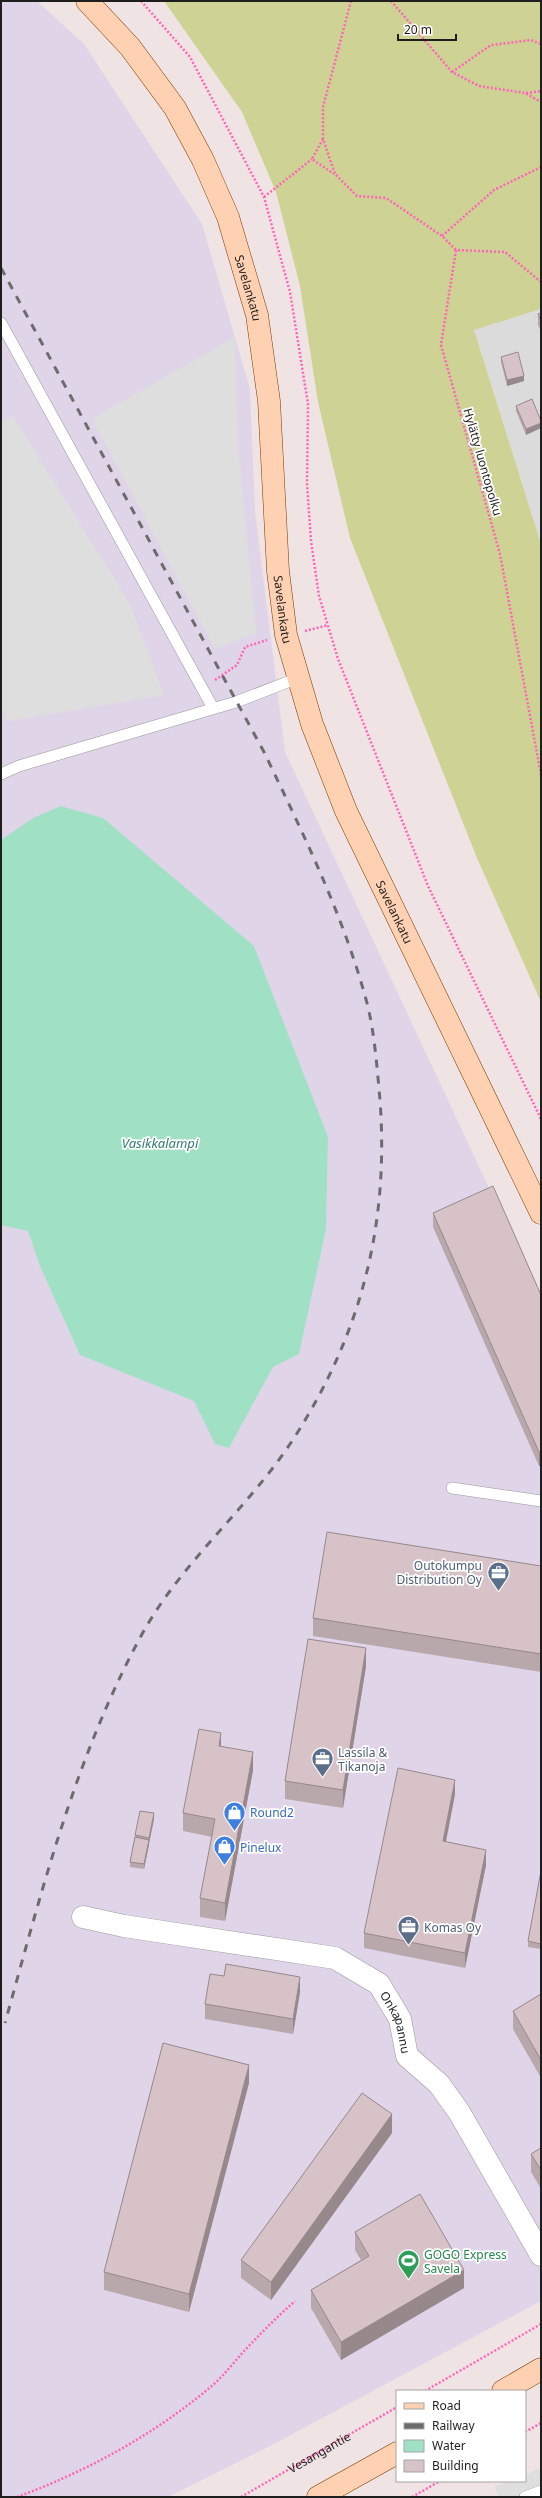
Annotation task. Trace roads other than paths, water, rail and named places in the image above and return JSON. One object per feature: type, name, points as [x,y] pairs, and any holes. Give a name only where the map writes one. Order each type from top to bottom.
[{"type":"main road","name":"Savelankatu","points":[[86,1],[130,47],[175,108],[203,160],[228,217],[257,315],[268,393],[278,571],[286,635],[312,724],[346,811],[541,1214]]},
{"type":"main road","points":[[505,2390],[541,2369]]},
{"type":"main road","points":[[318,2497],[396,2454]]},
{"type":"street","name":"Onkapannu","points":[[82,1917],[124,1926],[335,1958],[379,1984],[400,2019],[407,2056],[439,2084],[459,2112],[541,2255]]},
{"type":"lane","points":[[1,323],[213,708]]},
{"type":"lane","points":[[1,774],[19,766],[213,708],[298,678]]},
{"type":"lane","points":[[452,1488],[541,1501]]},
{"type":"lane","points":[[525,2497],[541,2491]]},
{"type":"water","name":"Vasikkalampi","points":[[61,806],[103,818],[254,946],[328,1137],[326,1229],[299,1354],[273,1367],[229,1448],[215,1444],[194,1401],[80,1355],[40,1266],[28,1231],[1,1225],[1,840],[33,818]]},
{"type":"railway","points":[[1,268],[264,752],[322,876],[347,939],[358,971],[370,1015],[378,1076],[382,1146],[380,1190],[375,1233],[366,1276],[353,1317],[337,1358],[318,1398],[294,1438],[257,1488],[175,1584],[157,1609],[141,1636],[118,1682],[97,1729],[62,1825],[5,2023]]},
{"type":"place","name":"Outokumpu Distribution Oy","points":[[498,1592]]},
{"type":"place","name":"Lassila & Tikanoja","points":[[323,1778]]},
{"type":"place","name":"Round2","points":[[234,1832]]},
{"type":"place","name":"Pinelux","points":[[224,1866]]},
{"type":"place","name":"Komas Oy","points":[[409,1946]]},
{"type":"place","name":"GOGO Express Savela","points":[[408,2280]]}]
